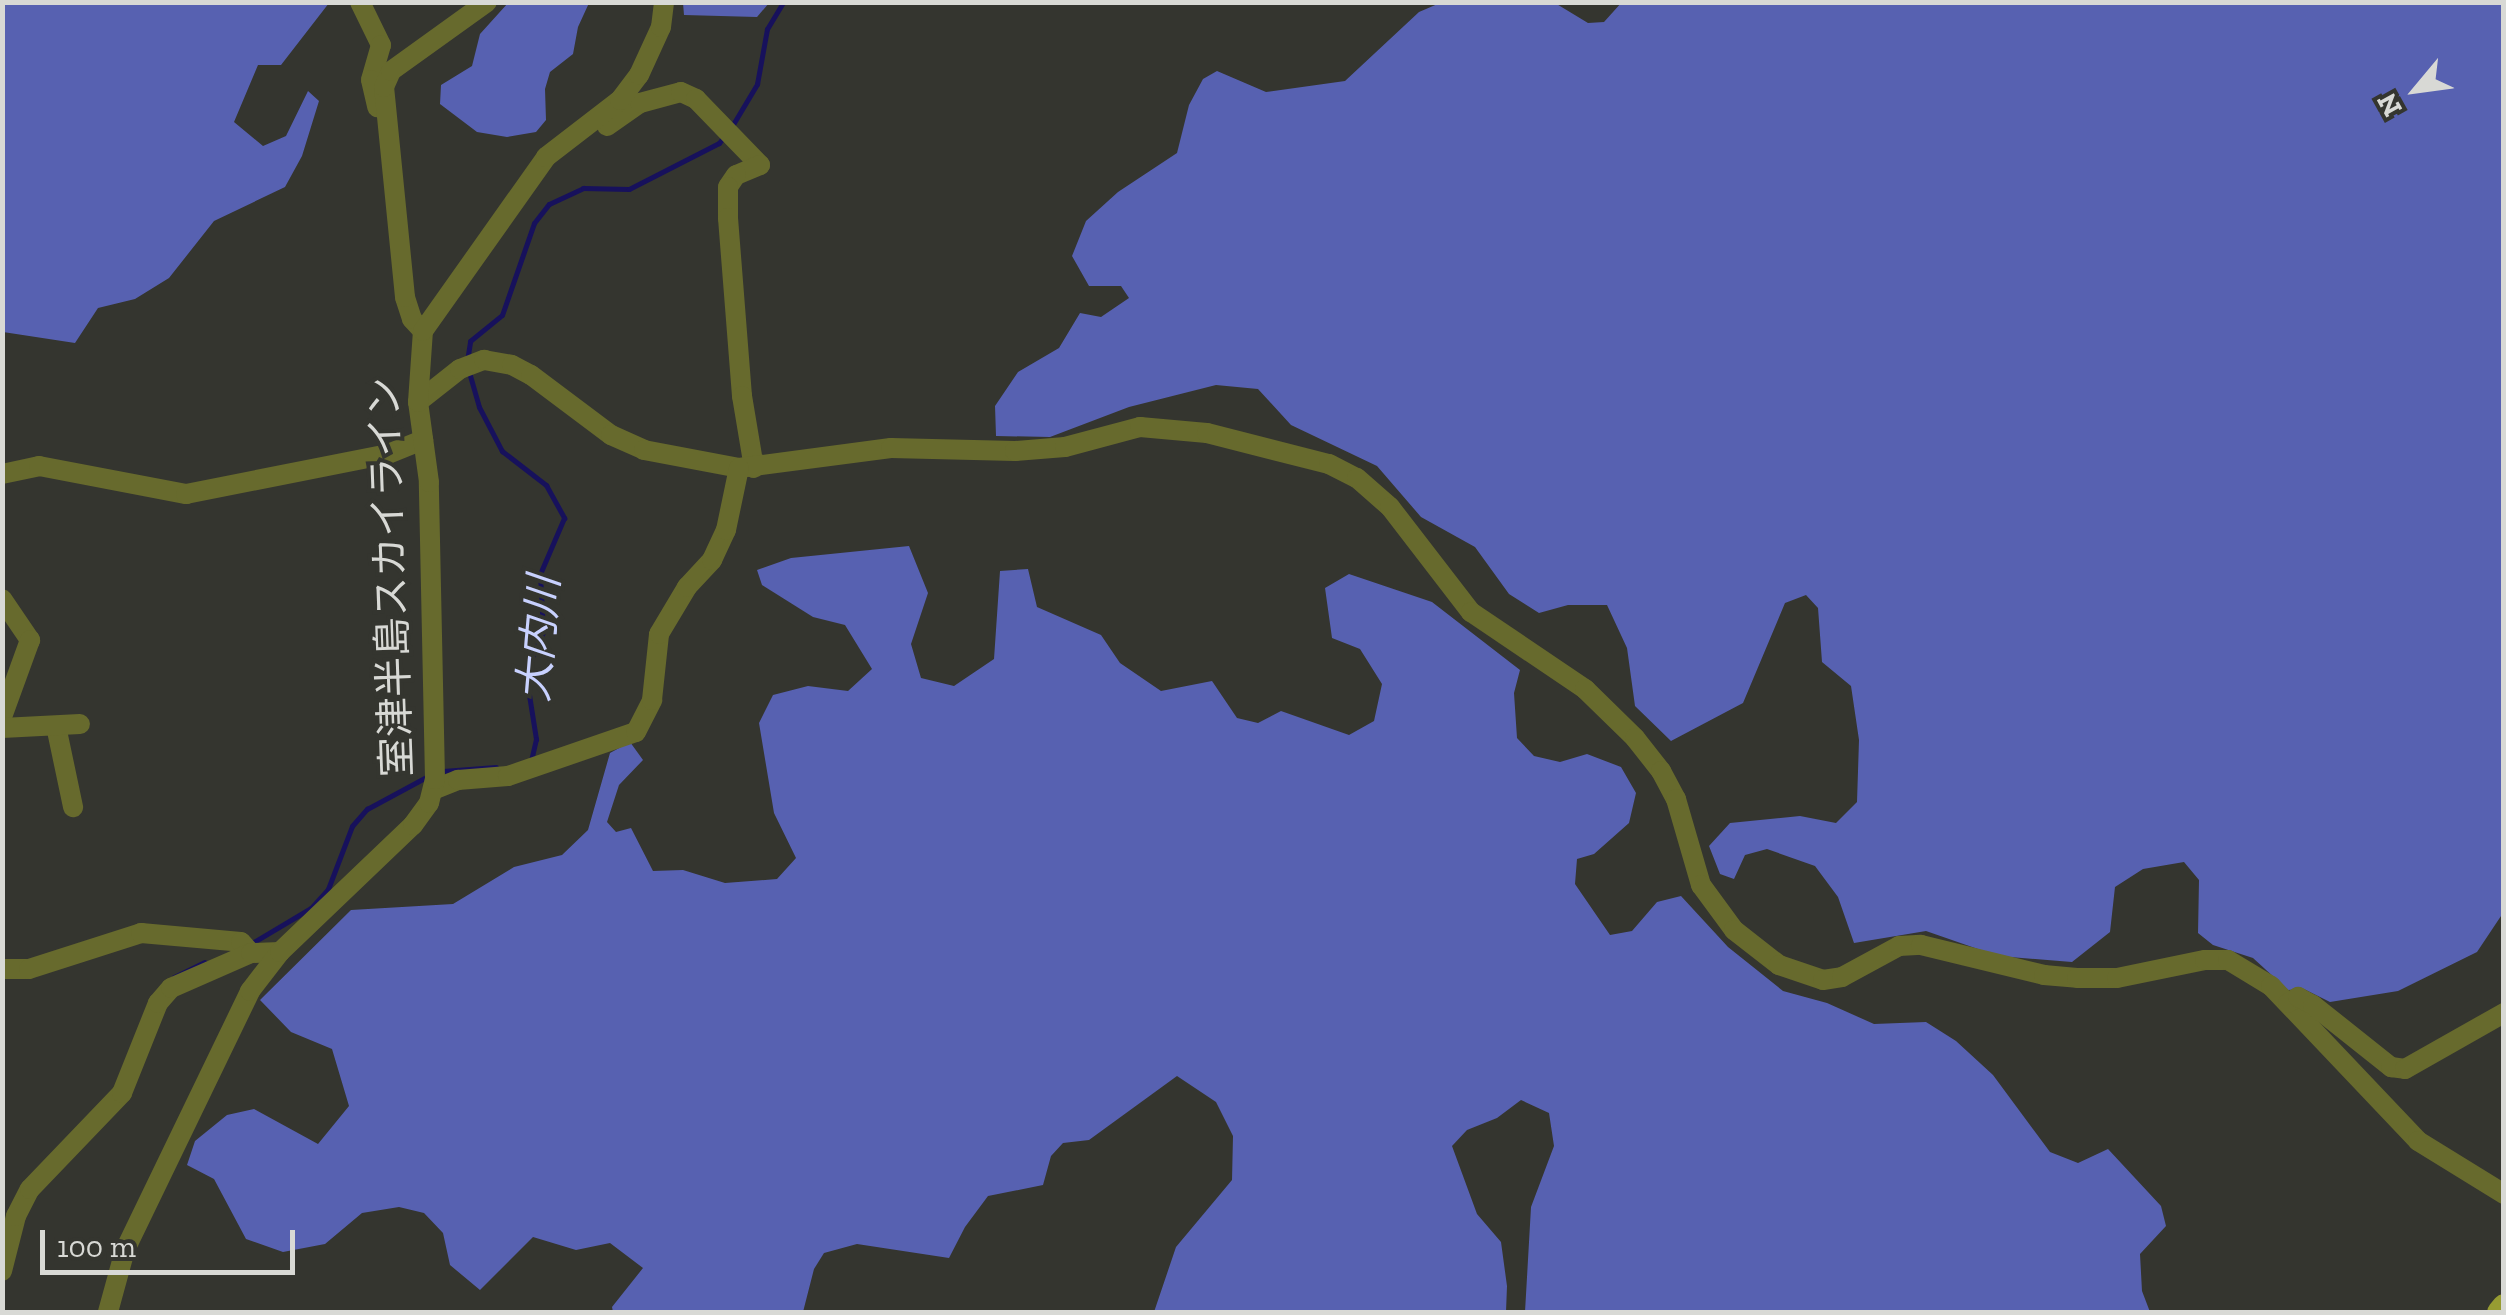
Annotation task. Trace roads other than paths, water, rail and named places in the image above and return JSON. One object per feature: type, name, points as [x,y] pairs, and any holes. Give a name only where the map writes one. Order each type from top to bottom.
[{"type":"main road","points":[[2499,1312],[2504,1306]]},
{"type":"street","points":[[360,2],[381,45],[371,80],[376,104],[384,116]]},
{"type":"street","points":[[424,331],[412,319],[405,297],[384,86],[391,71],[486,2]]},
{"type":"street","name":"室津半島スカイライン","points":[[108,1312],[125,1250],[228,1030],[280,952],[413,825],[433,790],[429,482],[418,402],[424,331],[546,157],[620,100],[639,75],[661,27],[664,2]]},
{"type":"street","points":[[433,790],[458,780],[508,776],[636,732],[652,700],[659,634],[687,587],[712,560],[747,468],[728,187],[736,176],[760,166],[696,99],[681,92],[640,103],[604,128],[592,123]]},
{"type":"street","points":[[418,402],[460,369],[484,360],[512,365],[611,435],[644,450],[747,468],[892,448],[1015,451],[1065,446],[1140,427],[1207,433],[1329,464],[1357,478],[1390,507],[1471,612],[1585,689],[1635,738],[1661,771],[1676,799],[1701,885],[1734,930],[1779,965],[1824,980],[1842,977],[1898,946],[1922,946],[2044,975],[2077,978],[2117,978],[2205,960],[2228,960],[2246,968],[2288,1003],[2418,1140],[2504,1194]]},
{"type":"street","points":[[2,474],[39,466],[186,494],[388,454],[424,440]]},
{"type":"street","points":[[2,599],[30,640],[2,717]]},
{"type":"street","points":[[2,728],[80,724]]},
{"type":"street","points":[[56,726],[73,807]]},
{"type":"street","points":[[2,969],[30,969],[140,933],[280,952]]},
{"type":"street","points":[[2,1271],[16,1216],[30,1189],[122,1093],[158,1004],[171,988],[248,948]]},
{"type":"street","points":[[2288,1003],[2298,998],[2313,1005],[2391,1067],[2406,1069],[2504,1013]]},
{"type":"waterway","name":"大内川","points":[[732,126],[757,84],[767,29],[783,2]]},
{"type":"waterway","name":"大内川","points":[[467,361],[470,341],[502,315],[534,223],[549,204],[583,188],[629,189],[719,143],[725,135]]},
{"type":"waterway","name":"大内川","points":[[469,372],[479,407],[502,451],[546,485],[564,518],[540,574],[543,632],[531,659],[527,682],[536,739],[531,760]]},
{"type":"waterway","name":"大内川","points":[[443,771],[496,767]]},
{"type":"waterway","name":"大内川","points":[[252,943],[311,908],[328,889],[352,826],[367,809],[428,776]]},
{"type":"waterway","name":"大内川","points":[[174,977],[205,962]]}]
